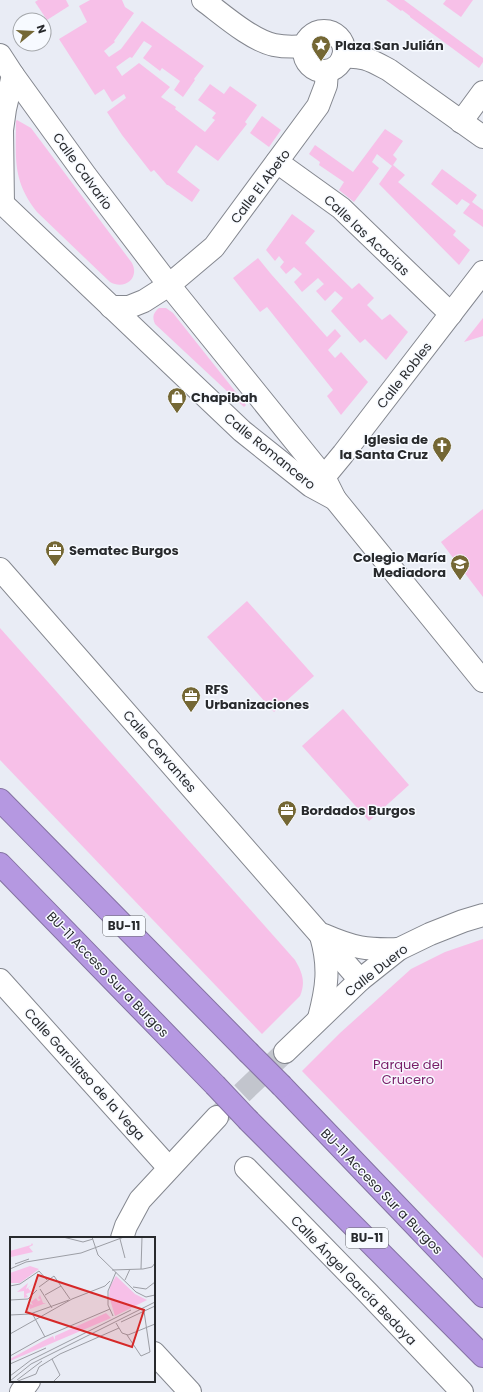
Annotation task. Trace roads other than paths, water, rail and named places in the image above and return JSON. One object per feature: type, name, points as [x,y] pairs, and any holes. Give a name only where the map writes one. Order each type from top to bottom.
[{"type":"highway","name":"BU-11 Acceso Sur a Burgos","points":[[4,803],[282,1086],[483,1296]]},
{"type":"highway","name":"BU-11 Acceso Sur a Burgos","points":[[0,864],[250,1121],[483,1356]]},
{"type":"street","points":[[203,0],[252,36],[272,45],[295,47],[304,46]]},
{"type":"street","points":[[326,31],[338,37],[342,43],[344,57],[337,67],[327,71],[320,71],[309,65],[305,59],[304,46],[313,35],[326,31]]},
{"type":"street","name":"Calle Calvario","points":[[0,55],[7,83],[86,176],[169,285],[324,477],[335,499]]},
{"type":"street","points":[[344,57],[355,56],[366,58],[389,70],[483,137]]},
{"type":"street","name":"Calle El Abeto","points":[[169,285],[214,247],[277,162],[318,106],[326,85],[327,71]]},
{"type":"street","name":"Calle Romancero","points":[[7,83],[2,130],[2,203],[242,431],[311,486],[335,499],[483,681]]},
{"type":"street","points":[[461,122],[483,92]]},
{"type":"street","name":"Calle las Acacias","points":[[277,162],[340,208],[451,314]]},
{"type":"street","name":"Calle Robles","points":[[324,477],[483,272]]},
{"type":"street","points":[[111,307],[128,307],[134,305],[144,301],[169,285]]},
{"type":"street","name":"Calle Cervantes","points":[[0,569],[360,980]]},
{"type":"street","name":"Calle Duero","points":[[285,1052],[360,980],[399,949],[430,934],[483,915]]},
{"type":"street","name":"Calle Cervantes","points":[[320,933],[356,947],[376,950],[399,949]]},
{"type":"street","name":"Calle Cervantes","points":[[319,1018],[325,996],[327,980],[326,951],[320,933]]},
{"type":"street","name":"Calle Garcilaso de la Vega","points":[[0,980],[169,1168]]},
{"type":"street","points":[[122,1237],[126,1226],[140,1200],[217,1117]]},
{"type":"street","name":"Calle Ángel García Bedoya","points":[[246,1168],[462,1392]]},
{"type":"street","points":[[155,1354],[190,1392]]},
{"type":"street","points":[[20,1392],[28,1382]]},
{"type":"tunnel","points":[[218,1116],[285,1052]]},
{"type":"place","name":"Plaza San Julián","points":[[321,62]]},
{"type":"place","name":"Chapibah","points":[[177,414]]},
{"type":"place","name":"Iglesia de la Santa Cruz","points":[[442,463]]},
{"type":"place","name":"Sematec Burgos","points":[[55,567]]},
{"type":"place","name":"Colegio María Mediadora","points":[[460,581]]},
{"type":"place","name":"RFS Urbanizaciones","points":[[191,713]]},
{"type":"place","name":"Bordados Burgos","points":[[287,827]]},
{"type":"park label","name":"Parque del Crucero","points":[[408,1072]]}]
